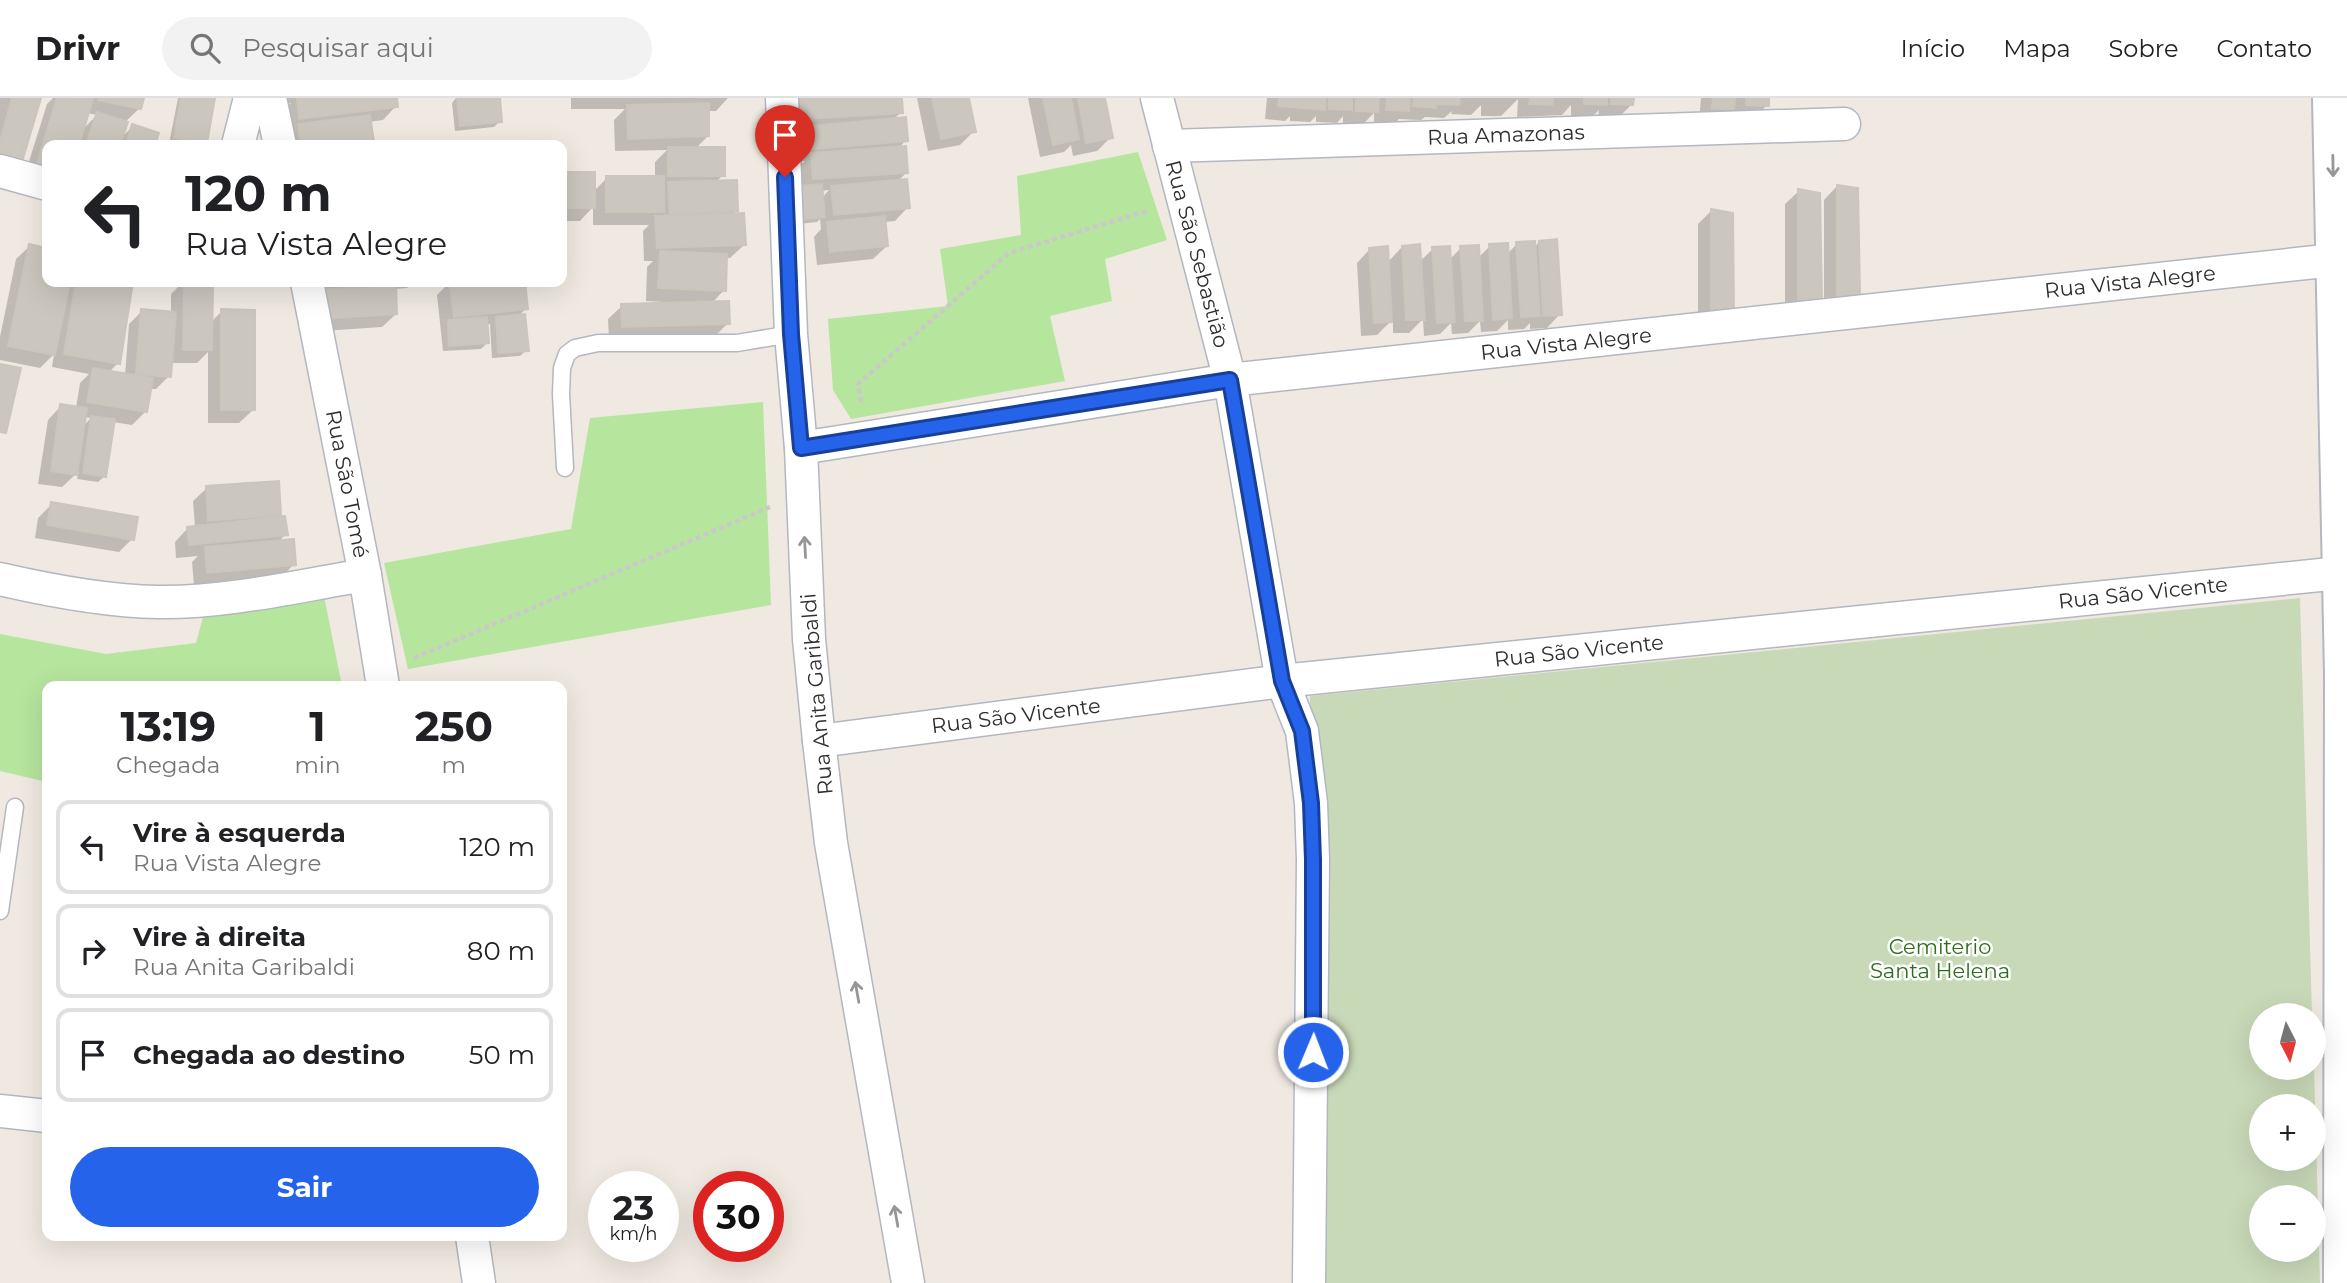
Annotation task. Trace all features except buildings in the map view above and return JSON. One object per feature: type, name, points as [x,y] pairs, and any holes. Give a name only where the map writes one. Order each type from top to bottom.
[{"type":"street","points":[[239,140],[250,98]]},
{"type":"street","points":[[270,98],[278,140]]},
{"type":"street","name":"Rua Anita Garibaldi","points":[[782,98],[791,334],[801,448],[809,639],[819,741],[831,844],[908,1283]]},
{"type":"street","name":"Rua São Sebastião","points":[[1157,98],[1230,380],[1282,681],[1302,731],[1311,803],[1313,1027],[1309,1283]]},
{"type":"street","points":[[2332,98],[2340,573],[2345,685],[2343,1283]]},
{"type":"street","name":"Rua Amazonas","points":[[1169,146],[1844,124]]},
{"type":"street","points":[[0,171],[42,183]]},
{"type":"street","name":"Rua Vista Alegre","points":[[801,448],[1230,380],[2334,260]]},
{"type":"street","name":"Rua São Tomé","points":[[308,287],[365,575],[382,679]]},
{"type":"street","name":"Rua São Vicente","points":[[819,741],[1282,681],[2340,573]]},
{"type":"street","points":[[0,579],[110,600],[162,602],[235,597],[365,575]]},
{"type":"street","points":[[0,1111],[42,1115]]},
{"type":"street","points":[[473,1241],[480,1283]]},
{"type":"lane","points":[[565,468],[562,368],[567,354],[575,348],[598,343],[737,343],[791,334]]},
{"type":"lane","points":[[0,911],[15,807]]},
{"type":"path","points":[[869,437],[858,384],[1009,253],[1183,200]]},
{"type":"path","points":[[382,679],[803,493]]},
{"type":"green space","points":[[1138,152],[1167,240],[1105,259],[1112,301],[1050,316],[1065,381],[851,419],[833,390],[828,319],[948,306],[940,249],[1021,235],[1017,176]]},
{"type":"green space","points":[[763,402],[771,605],[408,669],[384,563],[571,529],[590,418]]},
{"type":"green space","points":[[324,596],[341,681],[42,681],[42,781],[0,771],[0,634],[106,654],[196,643],[203,617]]},
{"type":"green space","name":"Cemiterio Santa Helena","points":[[2300,598],[2312,1003],[2249,1003],[2249,1080],[2314,1080],[2315,1094],[2249,1094],[2249,1171],[2317,1171],[2317,1185],[2249,1185],[2249,1262],[2319,1262],[2320,1283],[1304,1283],[1310,696]]},
{"type":"route","points":[[785,177],[791,334],[801,448],[1230,380],[1282,681],[1302,731],[1311,803],[1313,1052]]}]
